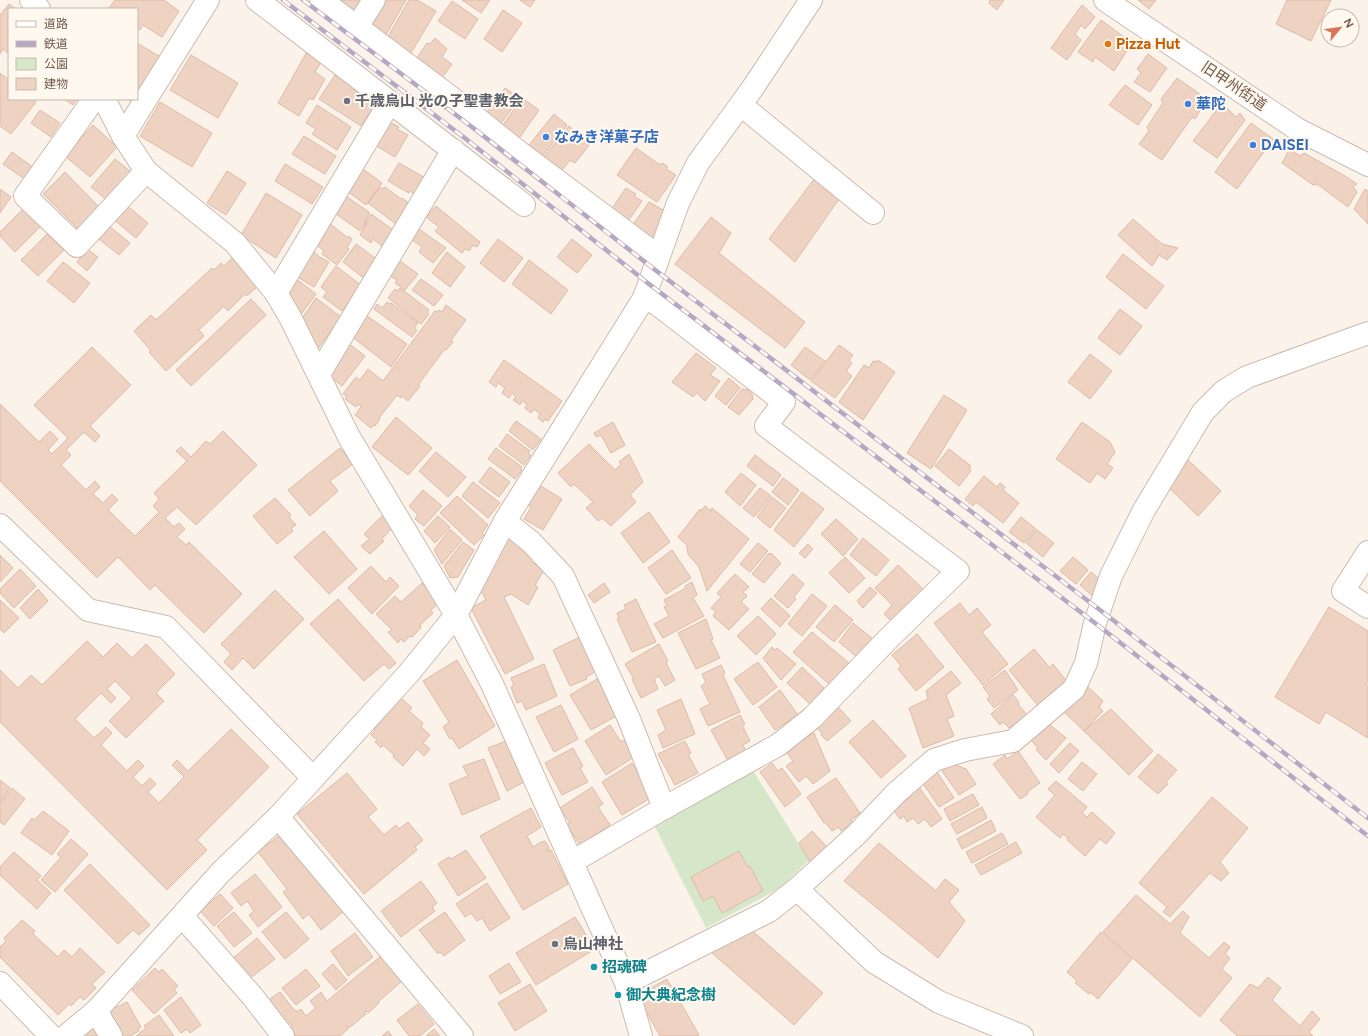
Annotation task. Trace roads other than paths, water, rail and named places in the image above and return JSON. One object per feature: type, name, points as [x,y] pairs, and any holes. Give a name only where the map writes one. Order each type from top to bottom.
[{"type":"street","points":[[32,0],[39,8]]},
{"type":"street","points":[[123,136],[208,0]]},
{"type":"street","points":[[257,0],[524,205]]},
{"type":"street","points":[[321,0],[448,95],[519,152],[658,256]]},
{"type":"street","points":[[357,27],[374,0]]},
{"type":"street","points":[[66,1036],[96,1011],[221,872],[278,817],[409,673],[456,615],[504,521],[644,298],[678,203],[698,163],[741,105],[811,0]]},
{"type":"street","name":"旧甲州街道","points":[[1105,0],[1297,128],[1368,165]]},
{"type":"street","points":[[93,100],[25,196],[77,246],[146,171]]},
{"type":"street","points":[[105,100],[123,136],[146,171],[235,243],[276,293],[292,319],[349,436],[456,615],[495,690],[626,983],[641,1036]]},
{"type":"street","points":[[276,293],[390,102]]},
{"type":"street","points":[[741,105],[873,213]]},
{"type":"street","points":[[318,374],[453,150]]},
{"type":"street","points":[[572,862],[778,744],[812,718],[958,571],[766,426],[784,402],[657,304],[644,298]]},
{"type":"street","points":[[626,983],[769,911],[797,889],[857,834],[896,793],[934,760],[965,750],[1013,741],[1074,689],[1086,663],[1095,623],[1111,576],[1144,510],[1203,412],[1224,392],[1247,377],[1368,333]]},
{"type":"street","points":[[504,521],[531,542],[563,576],[629,719],[664,808]]},
{"type":"street","points":[[0,525],[88,610],[166,626],[313,778]]},
{"type":"street","points":[[1368,552],[1342,591],[1368,606]]},
{"type":"street","points":[[278,817],[462,1036]]},
{"type":"street","points":[[797,889],[874,962],[939,1002],[1022,1036]]},
{"type":"street","points":[[182,916],[253,997],[283,1036]]},
{"type":"street","points":[[0,983],[51,1036]]},
{"type":"street","points":[[96,1011],[111,1036]]},
{"type":"railway","points":[[283,0],[466,139],[649,284],[1095,623],[1368,836]]},
{"type":"railway","points":[[303,0],[476,130],[654,269],[1100,610],[1368,818]]},
{"type":"place","name":"Pizza Hut","points":[[1108,44]]},
{"type":"place","name":"千歳烏山 光の子聖書教会","points":[[347,101]]},
{"type":"place","name":"華陀","points":[[1188,104]]},
{"type":"place","name":"なみき洋菓子店","points":[[546,137]]},
{"type":"place","name":"DAISEI","points":[[1253,145]]},
{"type":"place","name":"烏山神社","points":[[555,944]]},
{"type":"place","name":"招魂碑","points":[[594,967]]},
{"type":"place","name":"御大典紀念樹","points":[[618,995]]}]
